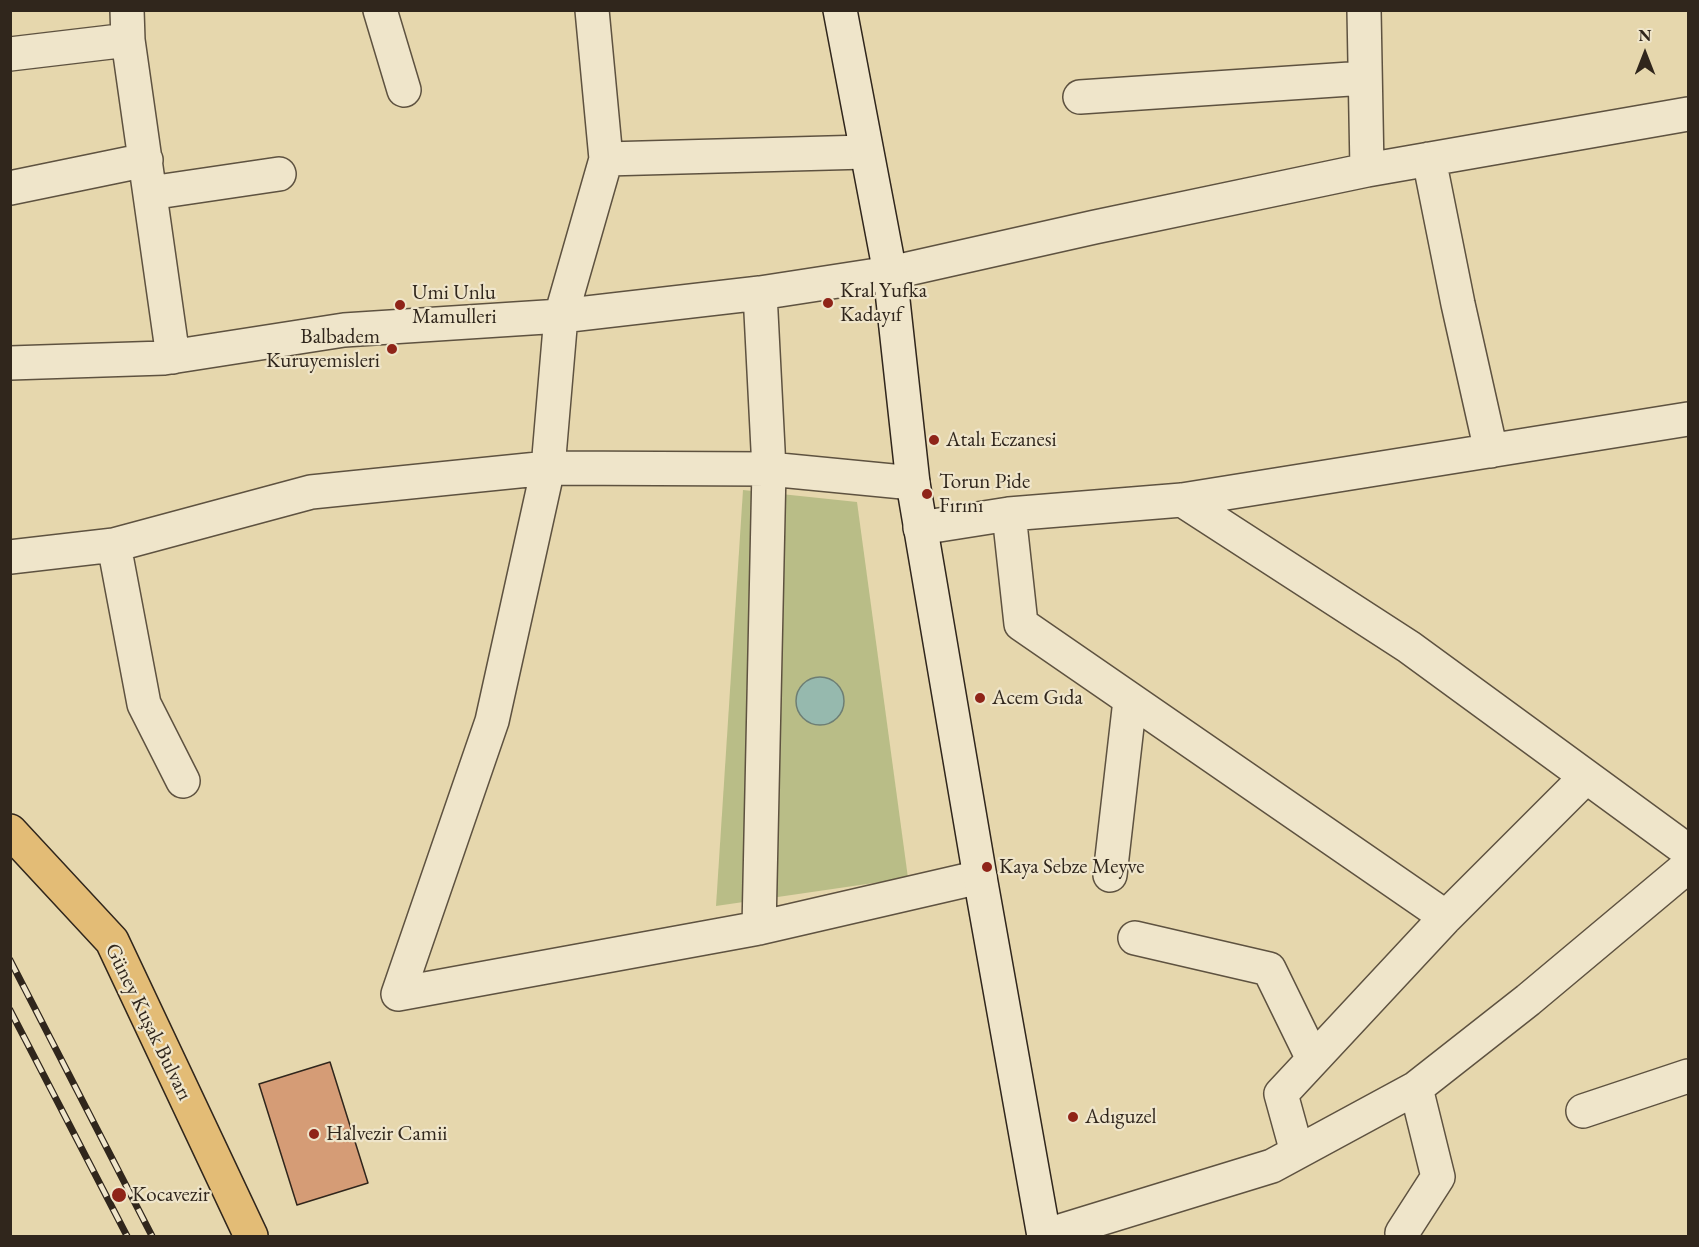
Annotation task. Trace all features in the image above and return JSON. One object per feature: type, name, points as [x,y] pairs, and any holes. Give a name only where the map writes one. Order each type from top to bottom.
[{"type":"main road","name":"Güney Kuşak Bulvarı","points":[[10,831],[112,941],[251,1236]]},
{"type":"street","points":[[380,10],[404,90]]},
{"type":"street","points":[[592,10],[606,159],[561,316],[548,468],[492,722],[398,994],[759,928],[980,877]]},
{"type":"street","points":[[840,10],[890,273],[920,528],[1044,1236],[1272,1166],[1416,1088],[1528,1000],[1689,866]]},
{"type":"street","points":[[1364,10],[1367,170]]},
{"type":"street","points":[[10,54],[128,25],[173,357]]},
{"type":"street","points":[[1080,97],[1365,78]]},
{"type":"street","points":[[10,363],[164,358],[344,330],[561,316],[760,293],[890,273],[1367,170],[1689,114]]},
{"type":"street","points":[[606,159],[866,152]]},
{"type":"street","points":[[1429,159],[1491,451]]},
{"type":"street","points":[[10,188],[146,160]]},
{"type":"street","points":[[150,193],[279,174]]},
{"type":"street","points":[[759,928],[769,469],[760,293]]},
{"type":"street","points":[[920,528],[1009,514],[1182,500],[1689,419]]},
{"type":"street","points":[[10,557],[114,545],[311,492],[548,468],[769,469],[913,483]]},
{"type":"street","points":[[1182,500],[1409,647],[1689,851]]},
{"type":"street","points":[[1009,514],[1021,624],[1446,917]]},
{"type":"street","points":[[114,545],[144,705],[183,781]]},
{"type":"street","points":[[1110,875],[1130,700]]},
{"type":"street","points":[[1297,1152],[1281,1094],[1446,917],[1586,777]]},
{"type":"street","points":[[1136,938],[1269,969],[1313,1059]]},
{"type":"street","points":[[1583,1111],[1689,1076]]},
{"type":"street","points":[[1403,1236],[1402,1233],[1438,1177],[1416,1088]]},
{"type":"green space","points":[[743,490],[857,502],[908,878],[716,906]]},
{"type":"water","points":[[815,677],[825,677],[840,687],[844,701],[843,710],[834,721],[825,725],[815,725],[800,715],[796,706],[796,696],[806,681]]},
{"type":"building","name":"Halvezir Camii","points":[[330,1062],[368,1183],[297,1205],[259,1084]]},
{"type":"railway","points":[[10,960],[152,1236]]},
{"type":"railway","points":[[10,1010],[127,1236]]},
{"type":"place","name":"Kral Yufka Kadayıf","points":[[828,303]]},
{"type":"place","name":"Umi Unlu Mamulleri","points":[[400,305]]},
{"type":"place","name":"Balbadem Kuruyemisleri","points":[[392,349]]},
{"type":"place","name":"Atalı Eczanesi","points":[[934,440]]},
{"type":"place","name":"Torun Pide Fırını","points":[[927,494]]},
{"type":"place","name":"Acem Gıda","points":[[980,698]]},
{"type":"place","name":"Kaya Sebze Meyve","points":[[987,867]]},
{"type":"place","name":"Adıguzel","points":[[1073,1117]]},
{"type":"place","name":"Halvezir Camii","points":[[314,1134]]},
{"type":"place","name":"Kocavezir","points":[[119,1195]]}]
